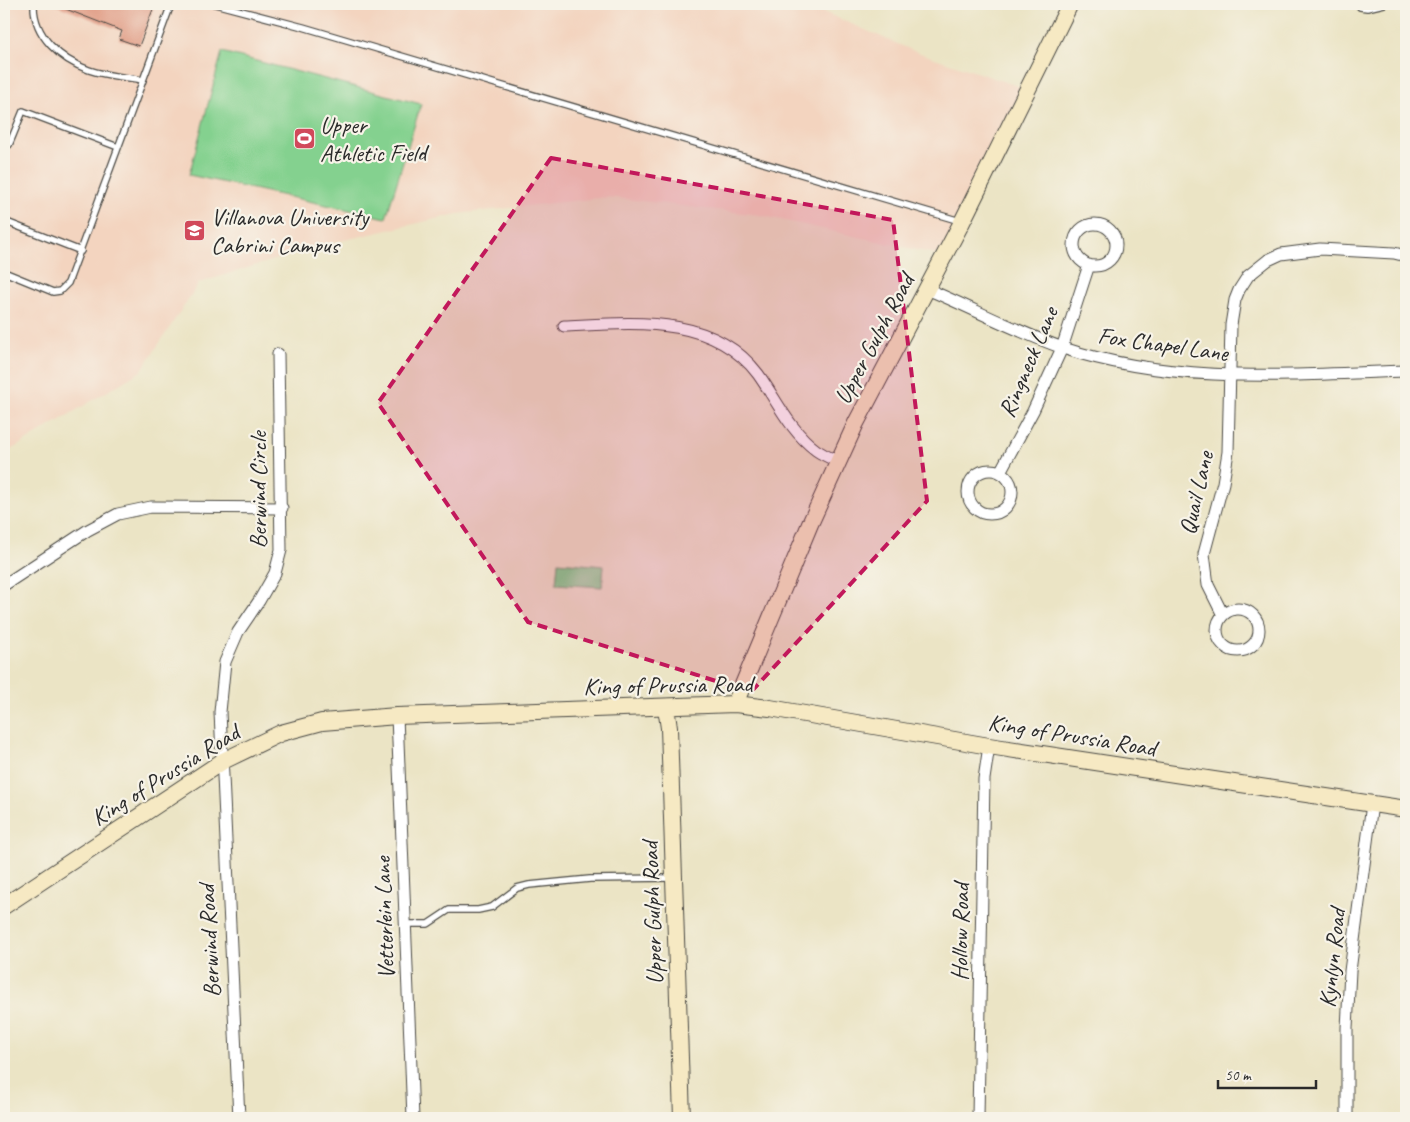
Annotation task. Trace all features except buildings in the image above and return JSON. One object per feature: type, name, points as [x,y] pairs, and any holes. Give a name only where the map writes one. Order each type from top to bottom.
[{"type":"street","name":"Upper Gulph Road","points":[[736,704],[810,524],[856,423],[962,222],[1070,4]]},
{"type":"street","name":"Quail Lane","points":[[1223,614],[1208,585],[1204,554],[1226,467],[1231,326],[1235,300],[1248,276],[1268,260],[1281,254],[1320,249],[1394,252],[1406,256]]},
{"type":"street","name":"Ringneck Lane","points":[[1000,472],[1033,411],[1062,348],[1089,265]]},
{"type":"street","name":"Fox Chapel Lane","points":[[927,288],[1062,348],[1140,367],[1230,376],[1406,371]]},
{"type":"street","points":[[564,326],[637,323],[695,330],[719,340],[740,354],[757,373],[780,408],[805,439],[816,450],[839,462]]},
{"type":"street","name":"Berwind Circle","points":[[223,761],[220,712],[225,662],[238,632],[275,573],[282,550],[278,354]]},
{"type":"street","points":[[988,470],[1000,472],[1010,481],[1013,496],[1003,512],[992,515],[984,514],[970,503],[968,490],[970,482],[981,472],[988,470]]},
{"type":"street","points":[[4,585],[88,530],[118,514],[151,507],[282,508]]},
{"type":"street","name":"King of Prussia Road","points":[[4,906],[223,761],[281,733],[322,722],[397,716],[736,704],[770,708],[989,746],[1406,809]]},
{"type":"street","name":"Upper Gulph Road","points":[[666,707],[669,728],[682,1118]]},
{"type":"street","name":"Vetterlein Lane","points":[[397,716],[413,1118]]},
{"type":"street","name":"Hollow Road","points":[[978,1118],[984,779],[989,746]]},
{"type":"street","name":"Berwind Road","points":[[223,761],[239,1118]]},
{"type":"street","name":"Kynlyn Road","points":[[1347,1118],[1347,1028],[1350,971],[1372,804]]},
{"type":"lane","points":[[34,4],[36,26],[56,51],[89,70],[143,80]]},
{"type":"lane","points":[[4,272],[53,292],[60,291],[68,284],[169,10],[173,4]]},
{"type":"lane","points":[[216,4],[303,27],[962,222]]},
{"type":"lane","points":[[1358,4],[1360,7],[1367,8],[1384,4]]},
{"type":"lane","points":[[4,145],[10,145],[23,111],[118,147]]},
{"type":"lane","points":[[4,221],[80,250]]},
{"type":"lane","points":[[405,924],[428,924],[449,910],[478,910],[492,907],[517,888],[529,885],[590,879],[674,878]]},
{"type":"highlighted area","points":[[551,158],[893,220],[927,501],[751,692],[528,622],[378,403]]},
{"type":"shaded area","name":"Villanova University Cabrini Campus","points":[[4,4],[805,4],[914,51],[1026,89],[944,256],[759,215],[608,197],[457,214],[319,246],[199,283],[141,371],[4,454]]},
{"type":"green space","name":"Upper Athletic Field","points":[[222,52],[421,104],[386,218],[189,175]]},
{"type":"green space","points":[[558,562],[604,566],[602,587],[556,584]]},
{"type":"place","name":"Upper Athletic Field","points":[[304,139]]},
{"type":"place","name":"Villanova University Cabrini Campus","points":[[195,231]]}]
